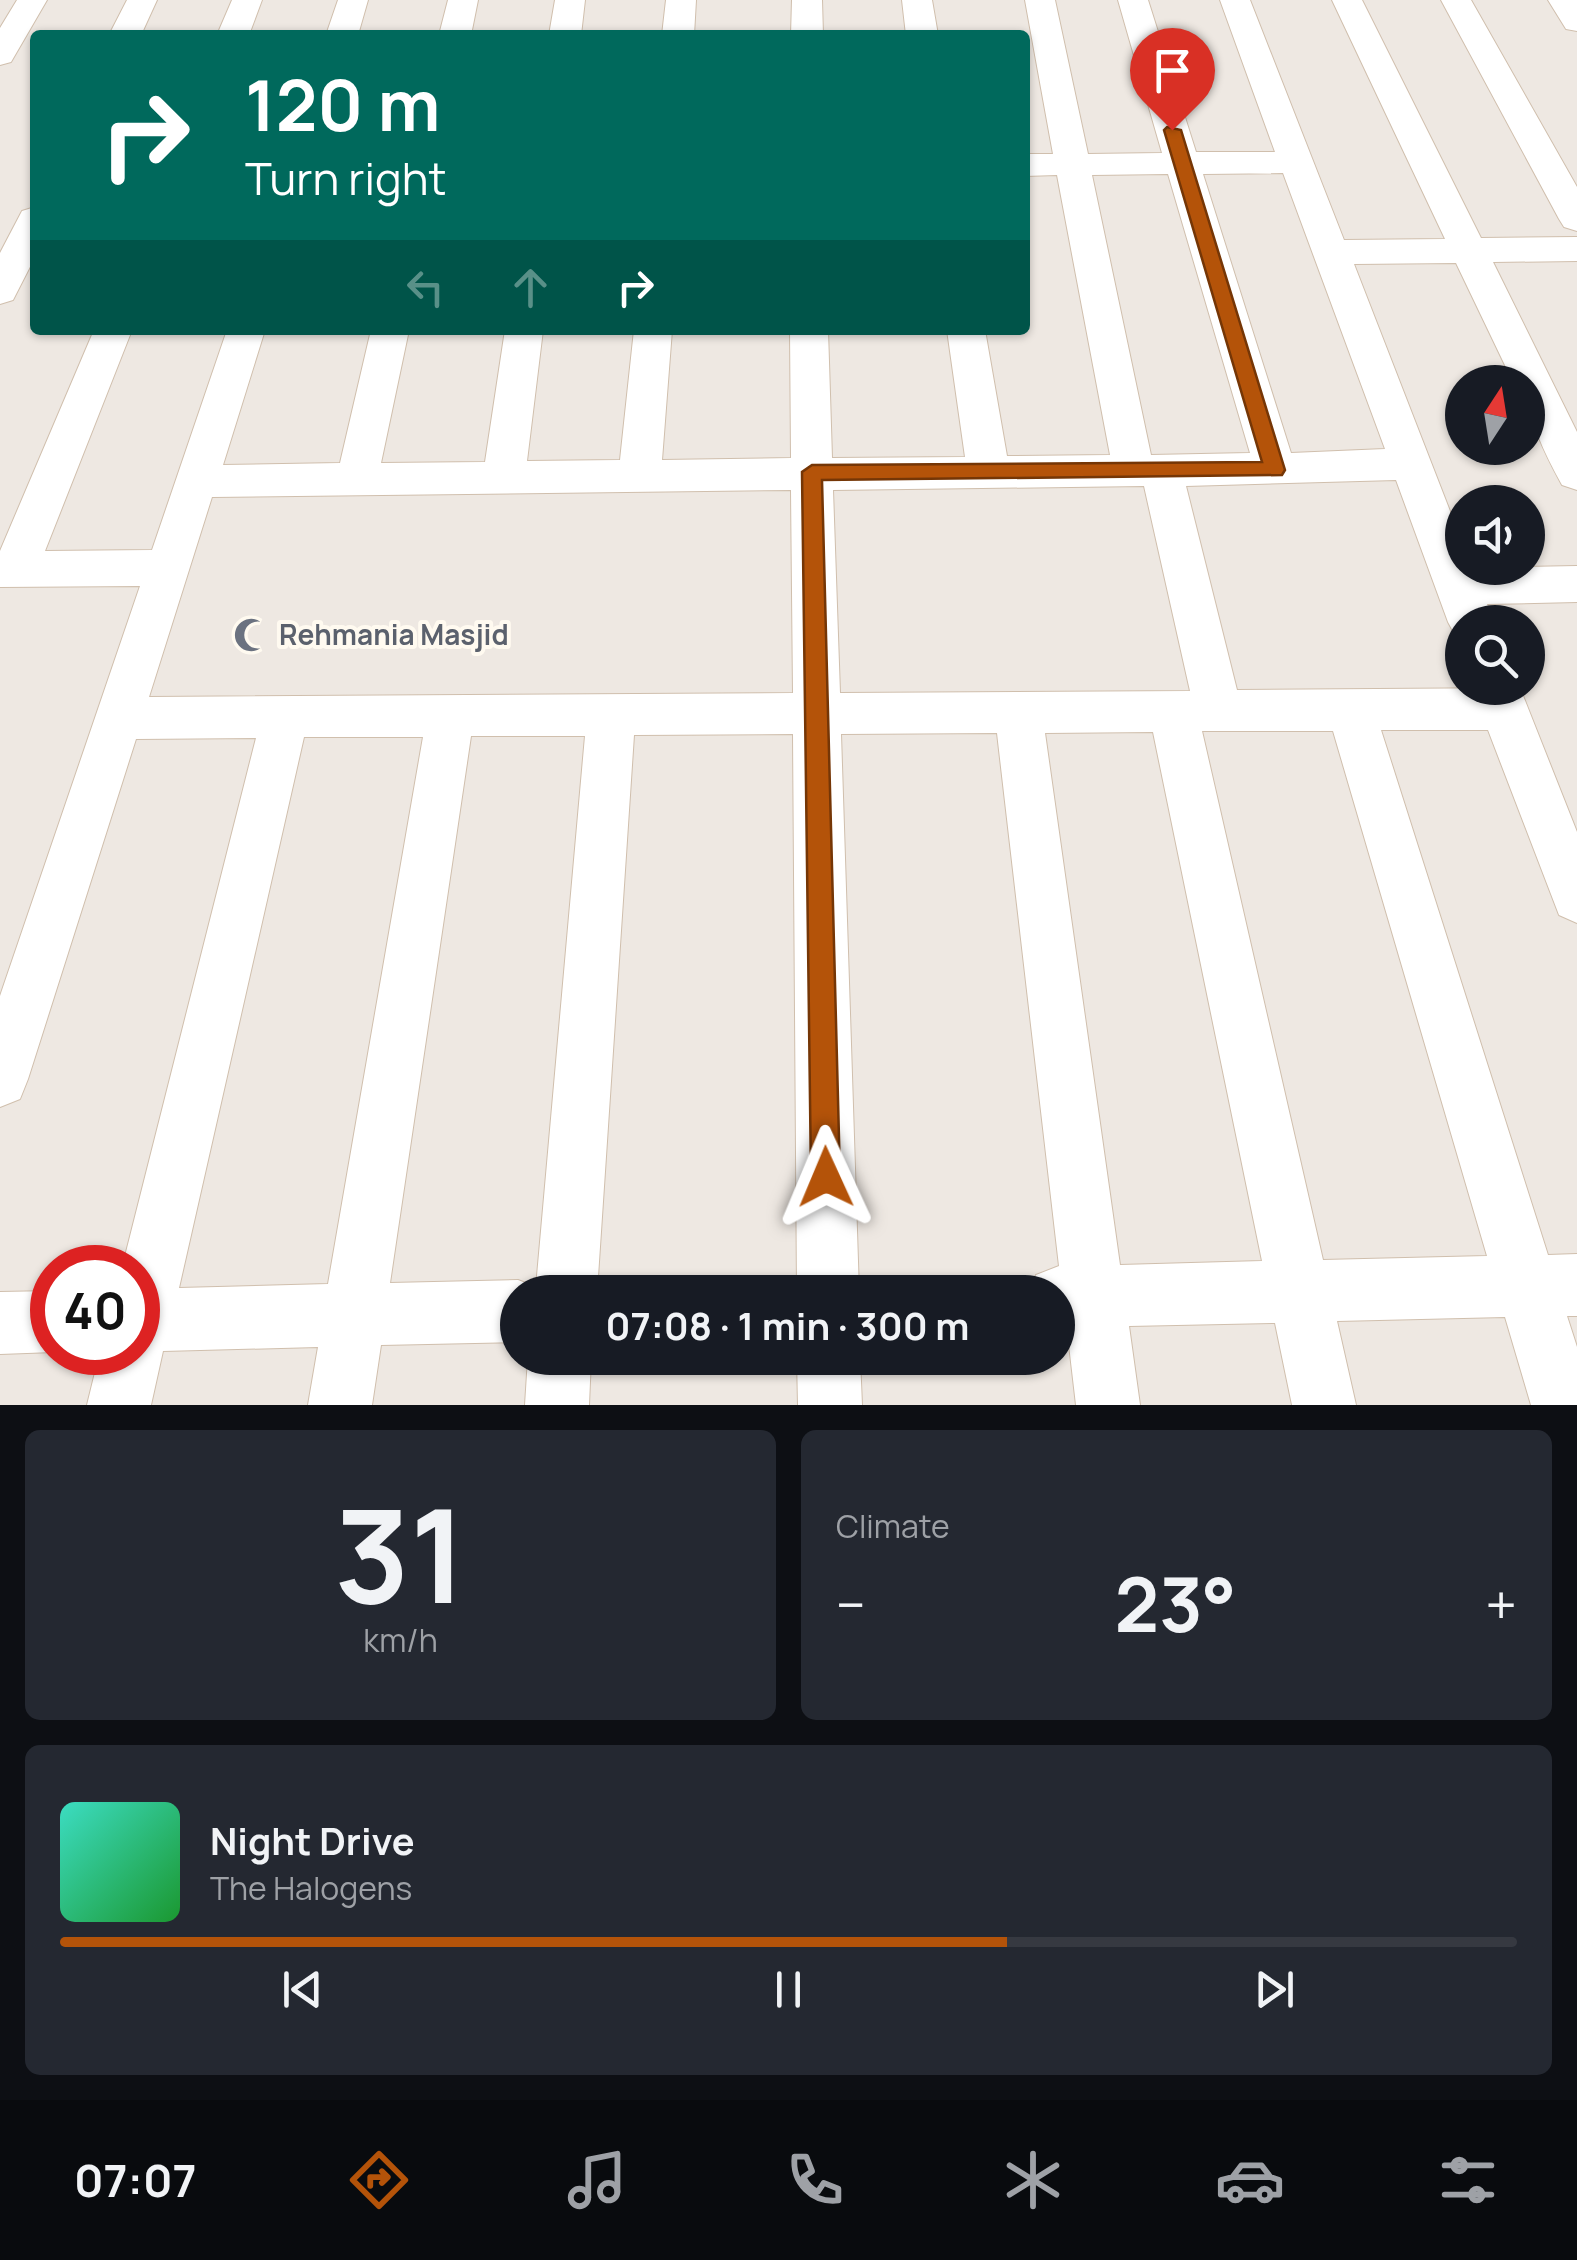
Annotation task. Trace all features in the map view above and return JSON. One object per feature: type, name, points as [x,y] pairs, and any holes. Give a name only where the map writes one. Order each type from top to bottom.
[{"type":"street","points":[[0,55],[32,0]]},
{"type":"street","points":[[127,30],[142,0]]},
{"type":"street","points":[[235,30],[247,0]]},
{"type":"street","points":[[344,30],[354,0]]},
{"type":"street","points":[[456,30],[463,0]]},
{"type":"street","points":[[567,30],[570,0]]},
{"type":"street","points":[[678,30],[681,0]]},
{"type":"street","points":[[806,30],[807,0]]},
{"type":"street","points":[[917,0],[921,30]]},
{"type":"street","points":[[1040,0],[1073,165],[1147,468],[1195,711],[1299,1292],[1324,1405]]},
{"type":"street","points":[[1133,0],[1274,470]]},
{"type":"street","points":[[1235,0],[1464,605],[1577,584]]},
{"type":"street","points":[[1347,0],[1577,474]]},
{"type":"street","points":[[1456,0],[1577,219]]},
{"type":"street","points":[[1563,0],[1577,22]]},
{"type":"street","points":[[1030,165],[1296,162]]},
{"type":"street","points":[[0,291],[22,243]]},
{"type":"street","points":[[1330,252],[1577,250]]},
{"type":"street","points":[[111,335],[8,569],[168,568]]},
{"type":"street","points":[[0,1079],[18,969],[118,718],[244,335]]},
{"type":"street","points":[[356,479],[389,335]]},
{"type":"street","points":[[504,477],[523,335]]},
{"type":"street","points":[[640,475],[652,335]]},
{"type":"street","points":[[809,335],[828,1275]]},
{"type":"street","points":[[967,335],[988,470]]},
{"type":"street","points":[[196,481],[1147,468],[1274,470],[1411,464]]},
{"type":"street","points":[[118,718],[1351,710],[1445,702]]},
{"type":"street","points":[[1503,705],[1577,898]]},
{"type":"street","points":[[1351,710],[1552,1286],[1563,1405]]},
{"type":"street","points":[[1018,712],[1076,1297],[1108,1405]]},
{"type":"street","points":[[567,1275],[611,715]]},
{"type":"street","points":[[340,1405],[450,716]]},
{"type":"street","points":[[158,1245],[286,717]]},
{"type":"street","points":[[1076,1297],[1552,1286]]},
{"type":"street","points":[[160,1328],[354,1315],[500,1311]]},
{"type":"street","points":[[0,1324],[30,1323]]},
{"type":"street","points":[[119,1405],[126,1375]]},
{"type":"street","points":[[557,1405],[559,1375]]},
{"type":"street","points":[[829,1375],[830,1405]]},
{"type":"shaded area","points":[[0,0],[1577,0],[1577,1405],[0,1405]]},
{"type":"place","name":"Rehmania Masjid","points":[[251,635]]},
{"type":"route","points":[[826,1177],[812,472],[1274,470],[1172,130]]}]
